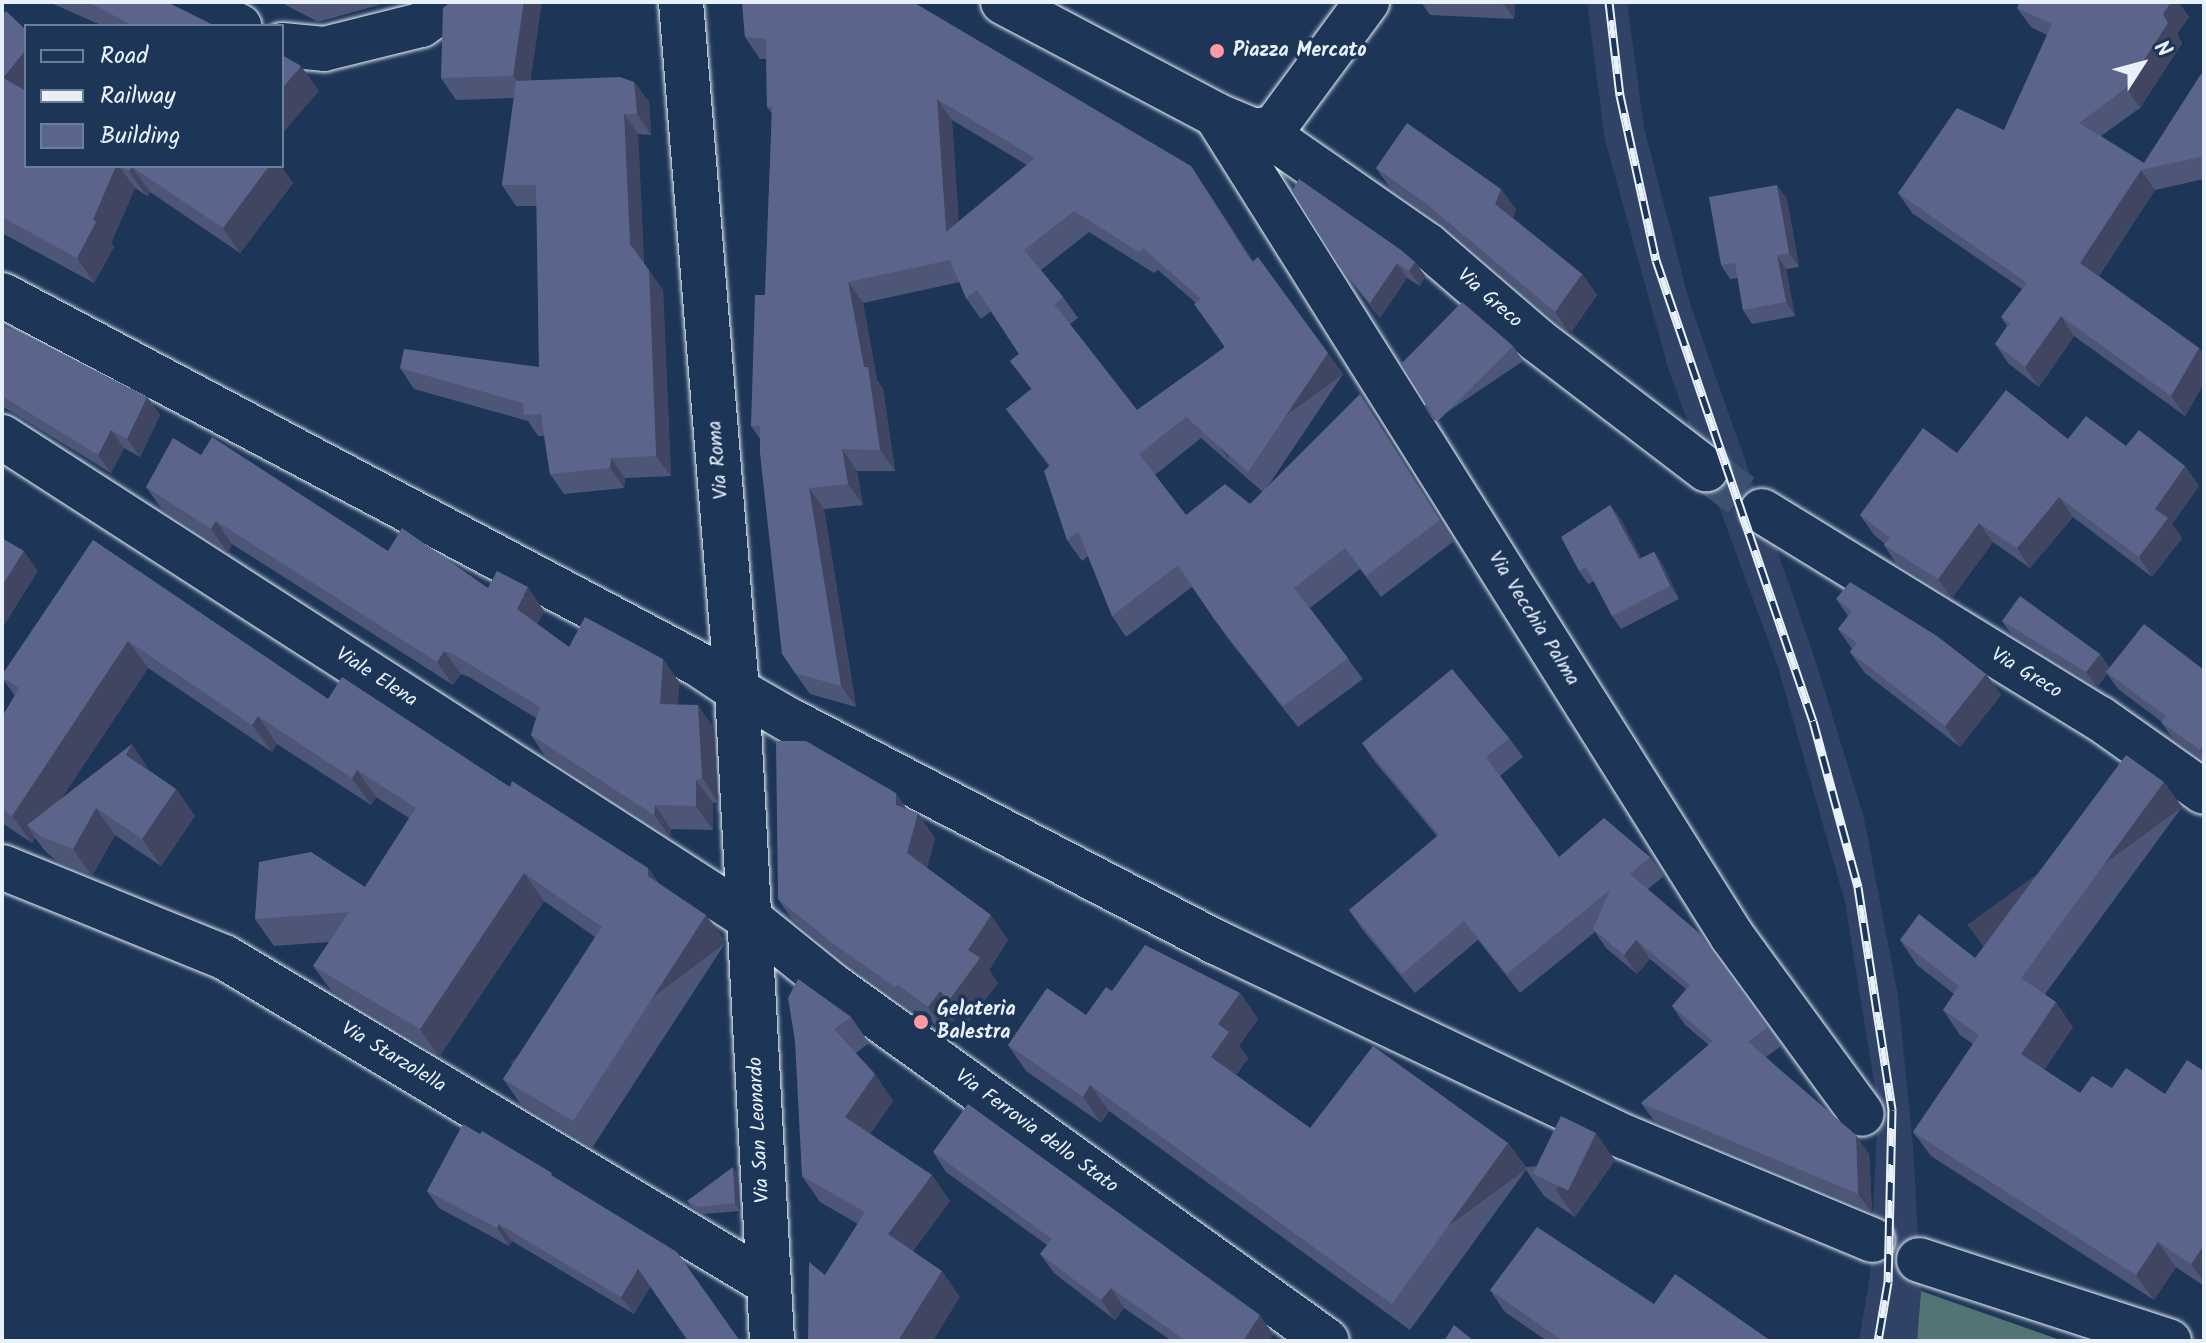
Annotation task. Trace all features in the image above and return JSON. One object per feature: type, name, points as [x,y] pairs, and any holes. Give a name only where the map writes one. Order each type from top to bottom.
[{"type":"street","points":[[190,2],[235,24]]},
{"type":"street","points":[[284,45],[324,49],[421,25],[454,2]]},
{"type":"street","name":"Via Roma","points":[[681,2],[737,690],[750,919]]},
{"type":"street","points":[[1003,2],[1216,115],[1254,131],[1274,128],[1367,2]]},
{"type":"street","name":"Via Vecchia Palma","points":[[1216,115],[1732,936],[1862,1114]]},
{"type":"street","name":"Via Greco","points":[[1274,128],[1283,145],[1427,245],[1537,340],[1706,469]]},
{"type":"street","points":[[2,295],[698,664],[789,720],[1216,942],[1625,1137],[1872,1240]]},
{"type":"street","name":"Viale Elena","points":[[2,437],[750,919]]},
{"type":"street","name":"Via Greco","points":[[1762,511],[2099,718],[2204,792]]},
{"type":"street","name":"Via Starzolella","points":[[2,867],[224,957],[768,1283]]},
{"type":"street","name":"Via San Leonardo","points":[[750,919],[772,1341]]},
{"type":"street","name":"Via Ferrovia dello Stato","points":[[750,919],[833,986],[1327,1341]]},
{"type":"street","points":[[1919,1260],[2169,1341]]},
{"type":"shaded area","points":[[1587,2],[1627,2],[1644,128],[1690,304],[1812,650],[1864,818],[1898,996],[1913,1146],[1921,1291],[1917,1341],[1859,1341],[1870,1276],[1878,1107],[1845,902],[1778,667],[1669,371],[1605,140]]},
{"type":"green space","points":[[1921,1291],[2063,1341],[1917,1341]]},
{"type":"building","points":[[88,2],[167,2],[211,24],[130,24]]},
{"type":"building","points":[[450,2],[524,2],[513,76],[441,78],[443,8]]},
{"type":"building","points":[[742,2],[913,2],[1191,166],[1252,262],[1258,257],[1328,353],[1248,472],[1186,417],[1139,454],[1186,515],[1225,484],[1250,504],[1360,394],[1440,520],[1366,576],[1345,548],[1294,588],[1348,658],[1283,706],[1214,619],[1178,565],[1112,616],[1078,531],[1067,540],[1044,471],[1050,465],[1006,409],[1032,389],[1010,361],[1019,354],[977,290],[966,298],[950,260],[848,282],[864,367],[868,367],[880,450],[842,449],[848,484],[809,488],[841,686],[795,673],[782,654],[760,453],[760,426],[751,426],[755,295],[765,295],[772,107],[767,107],[766,39],[745,37]],"holes":[[[937,99],[1035,158],[946,232]],[[1074,211],[1139,252],[1143,248],[1201,299],[1194,304],[1225,347],[1137,410],[1054,304],[1063,297],[1024,250]]]},
{"type":"building","points":[[2020,2],[2171,2],[2163,14],[2168,23],[2126,88],[2079,123],[2144,163],[2204,73],[2204,156],[2141,170],[2080,263],[2199,348],[2171,396],[2061,316],[2025,367],[1995,344],[2010,323],[2001,317],[2027,283],[1898,193],[1957,108],[2004,130],[2052,24],[2017,8]]},
{"type":"building","points":[[6,11],[24,28],[24,52],[3,78],[24,90],[24,168],[115,168],[93,219],[96,222],[77,258],[2,217],[2,16]]},
{"type":"building","points":[[284,56],[301,66],[284,87]]},
{"type":"building","points":[[620,77],[634,82],[637,114],[624,114],[630,244],[649,270],[656,456],[611,458],[610,468],[550,474],[541,414],[524,415],[523,403],[400,368],[404,349],[539,367],[536,185],[502,185],[516,81]]},
{"type":"building","points":[[1407,123],[1501,189],[1495,204],[1582,274],[1555,312],[1428,205],[1376,168]]},
{"type":"building","points":[[133,168],[268,168],[223,228]]},
{"type":"building","points":[[1299,179],[1401,250],[1415,262],[1409,271],[1397,263],[1370,303],[1337,263],[1292,191]]},
{"type":"building","points":[[1777,185],[1789,253],[1777,255],[1786,302],[1743,310],[1735,263],[1721,265],[1709,197]]},
{"type":"building","points":[[1462,302],[1513,346],[1437,422],[1401,364]]},
{"type":"building","points":[[2,325],[147,397],[127,439],[111,430],[98,455],[2,396]]},
{"type":"building","points":[[2006,390],[2068,439],[2086,416],[2126,446],[2139,430],[2185,466],[2155,509],[2168,518],[2139,557],[2059,497],[2017,548],[1979,523],[1938,579],[1884,545],[1890,538],[1860,515],[1923,428],[1957,453]]},
{"type":"building","points":[[212,437],[388,551],[402,528],[488,588],[497,571],[528,587],[517,609],[569,647],[585,617],[663,659],[660,704],[698,705],[702,778],[696,780],[696,806],[655,805],[654,815],[531,735],[540,707],[453,654],[444,651],[437,662],[216,521],[211,529],[146,487],[173,438],[201,455]]},
{"type":"building","points":[[1610,505],[1639,559],[1654,552],[1670,586],[1612,616],[1586,567],[1579,571],[1561,537]]},
{"type":"building","points":[[2,538],[24,551],[2,586]]},
{"type":"building","points":[[93,540],[328,699],[342,677],[510,787],[512,781],[648,868],[648,876],[706,915],[573,1121],[503,1079],[602,927],[524,873],[420,1029],[313,966],[349,912],[255,919],[259,862],[311,852],[365,887],[416,808],[357,770],[352,778],[258,716],[252,725],[128,641],[12,816],[2,809],[2,717],[19,688],[2,675]]},
{"type":"building","points":[[1850,582],[1937,636],[1986,674],[1945,726],[1850,652],[1857,643],[1838,629],[1852,611],[1836,599]]},
{"type":"building","points":[[2020,596],[2100,654],[2086,672],[2002,621]]},
{"type":"building","points":[[2144,624],[2204,670],[2204,746],[2200,750],[2161,722],[2166,716],[2106,672]]},
{"type":"building","points":[[1452,669],[1509,738],[1486,757],[1559,857],[1604,818],[1650,857],[1630,874],[1699,933],[1768,1027],[1748,1042],[1856,1135],[1858,1194],[1641,1103],[1713,1041],[1672,1006],[1690,985],[1636,940],[1624,955],[1593,929],[1610,890],[1507,974],[1464,921],[1402,974],[1349,910],[1439,835],[1362,743]]},
{"type":"building","points":[[776,741],[806,741],[896,793],[896,805],[918,813],[907,853],[991,915],[968,950],[980,958],[950,999],[940,991],[928,1007],[831,942],[778,899]]},
{"type":"building","points":[[132,744],[126,755],[176,789],[142,839],[96,808],[73,849],[40,836],[27,825]]},
{"type":"building","points":[[2126,755],[2164,782],[2021,978],[2056,1002],[2021,1054],[2080,1093],[2092,1076],[2112,1088],[2126,1068],[2165,1094],[2187,1060],[2204,1071],[2204,1245],[2191,1264],[2158,1242],[2136,1275],[1913,1132],[1979,1035],[1943,1010],[1959,986],[1900,940],[1919,914],[1975,958]]},
{"type":"building","points":[[1145,945],[1240,993],[1218,1024],[1229,1032],[1211,1057],[1310,1128],[1373,1046],[1508,1143],[1392,1304],[1090,1085],[1083,1097],[1008,1045],[1047,988],[1086,1015],[1106,987],[1112,991]]},
{"type":"building","points":[[798,979],[851,1017],[834,1029],[875,1074],[845,1117],[932,1175],[888,1234],[942,1271],[898,1341],[808,1341],[809,1262],[825,1275],[865,1212],[802,1176],[795,1041],[788,998]]},
{"type":"building","points":[[968,1104],[1260,1315],[1243,1341],[1186,1341],[1111,1288],[1101,1300],[1040,1254],[1052,1239],[933,1152]]},
{"type":"building","points":[[1561,1116],[1596,1133],[1568,1191],[1533,1174]]},
{"type":"building","points":[[463,1124],[480,1134],[482,1131],[677,1252],[740,1341],[688,1341],[638,1269],[621,1297],[499,1224],[497,1228],[427,1191]]},
{"type":"building","points":[[733,1167],[735,1203],[697,1207],[687,1201]]},
{"type":"building","points":[[1537,1227],[1654,1304],[1675,1274],[1771,1341],[1563,1341],[1490,1290]]},
{"type":"building","points":[[1454,1325],[1474,1341],[1444,1341]]},
{"type":"tunnel","points":[[1706,469],[1762,511]]},
{"type":"railway","points":[[1609,2],[1620,95],[1656,260],[1813,721],[1858,887],[1892,1110],[1888,1282],[1878,1341]]},
{"type":"place","name":"Piazza Mercato","points":[[1217,51]]},
{"type":"place","name":"Gelateria Balestra","points":[[921,1022]]}]
